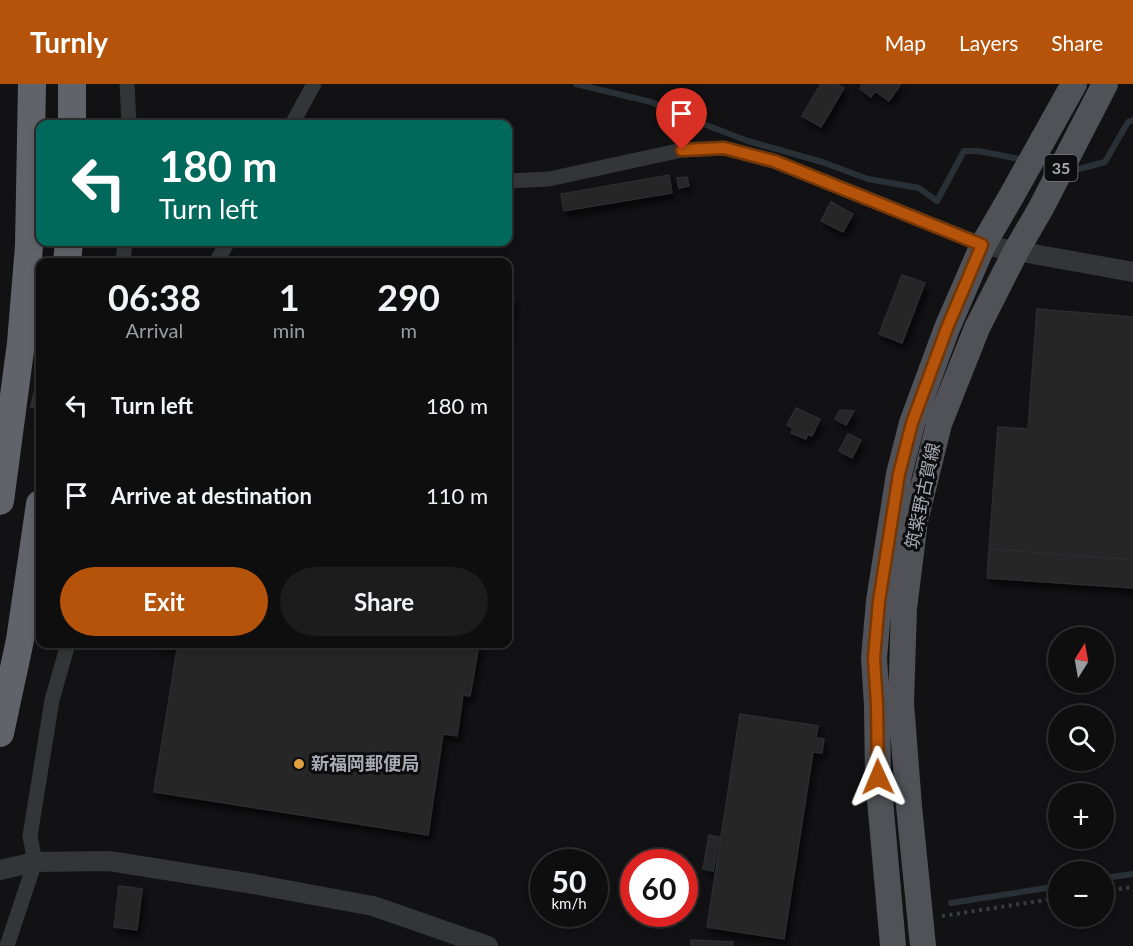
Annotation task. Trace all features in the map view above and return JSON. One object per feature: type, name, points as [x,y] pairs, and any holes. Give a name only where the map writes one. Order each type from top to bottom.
[{"type":"highway","points":[[0,501],[25,300],[29,234],[32,84]]},
{"type":"highway","points":[[72,84],[72,120]]},
{"type":"highway","points":[[0,733],[20,640],[36,531]]},
{"type":"main road","name":"筑紫野古賀線","points":[[893,946],[878,777],[874,658],[879,601],[899,474],[912,423],[947,328],[982,245],[1074,84]]},
{"type":"main road","name":"筑紫野古賀線","points":[[923,946],[901,703],[903,608],[915,521],[939,424],[977,328],[1105,84]]},
{"type":"street","points":[[127,84],[129,120]]},
{"type":"street","points":[[294,120],[314,84]]},
{"type":"street","points":[[512,181],[549,179],[682,150],[724,148],[774,161],[982,245],[1133,272]]},
{"type":"street","points":[[7,946],[35,862],[30,837],[52,700],[67,648]]},
{"type":"street","points":[[0,870],[35,862],[109,861],[373,906],[488,946]]},
{"type":"path","points":[[1114,890],[1133,887]]},
{"type":"path","points":[[920,919],[1048,900]]},
{"type":"building","points":[[821,84],[836,84],[844,88],[821,127],[802,116]]},
{"type":"building","points":[[862,84],[901,84],[889,101],[875,91],[871,97],[860,89]]},
{"type":"building","points":[[669,175],[672,193],[564,211],[561,194]]},
{"type":"building","points":[[687,177],[689,186],[679,188],[677,178]]},
{"type":"building","points":[[831,202],[853,214],[843,232],[821,221]]},
{"type":"building","points":[[902,275],[925,283],[902,343],[879,334]]},
{"type":"building","points":[[1037,309],[1133,317],[1133,560],[989,549],[998,427],[1028,429]]},
{"type":"building","points":[[796,408],[820,419],[812,436],[808,434],[806,439],[791,433],[793,428],[787,425]]},
{"type":"building","points":[[840,410],[854,411],[846,425],[835,419]]},
{"type":"building","points":[[848,434],[861,440],[852,458],[839,451]]},
{"type":"building","points":[[989,549],[1133,560],[1133,588],[987,578]]},
{"type":"building","name":"新福岡郵便局","points":[[170,648],[478,648],[470,696],[463,695],[457,736],[443,734],[428,835],[154,792],[177,649]]},
{"type":"building","points":[[740,714],[818,726],[816,738],[824,739],[822,753],[813,752],[784,939],[707,927]]},
{"type":"building","points":[[709,835],[719,837],[713,871],[703,869]]},
{"type":"building","points":[[119,886],[142,889],[137,930],[114,927]]},
{"type":"building","points":[[691,940],[733,942],[733,946],[691,946]]},
{"type":"waterway","points":[[576,84],[651,102],[748,141],[822,162],[868,179],[919,188],[937,201],[964,151],[978,151],[1025,160]]},
{"type":"waterway","points":[[1068,167],[1079,169],[1105,162],[1128,122],[1133,120]]},
{"type":"waterway","points":[[1114,877],[1133,874]]},
{"type":"waterway","points":[[951,903],[1048,888]]},
{"type":"tunnel","points":[[9,395],[36,401]]},
{"type":"place","name":"新福岡郵便局","points":[[299,764]]},
{"type":"route","points":[[682,150],[724,148],[774,161],[982,245],[947,328],[912,423],[899,474],[879,601],[874,658],[878,777]]}]
